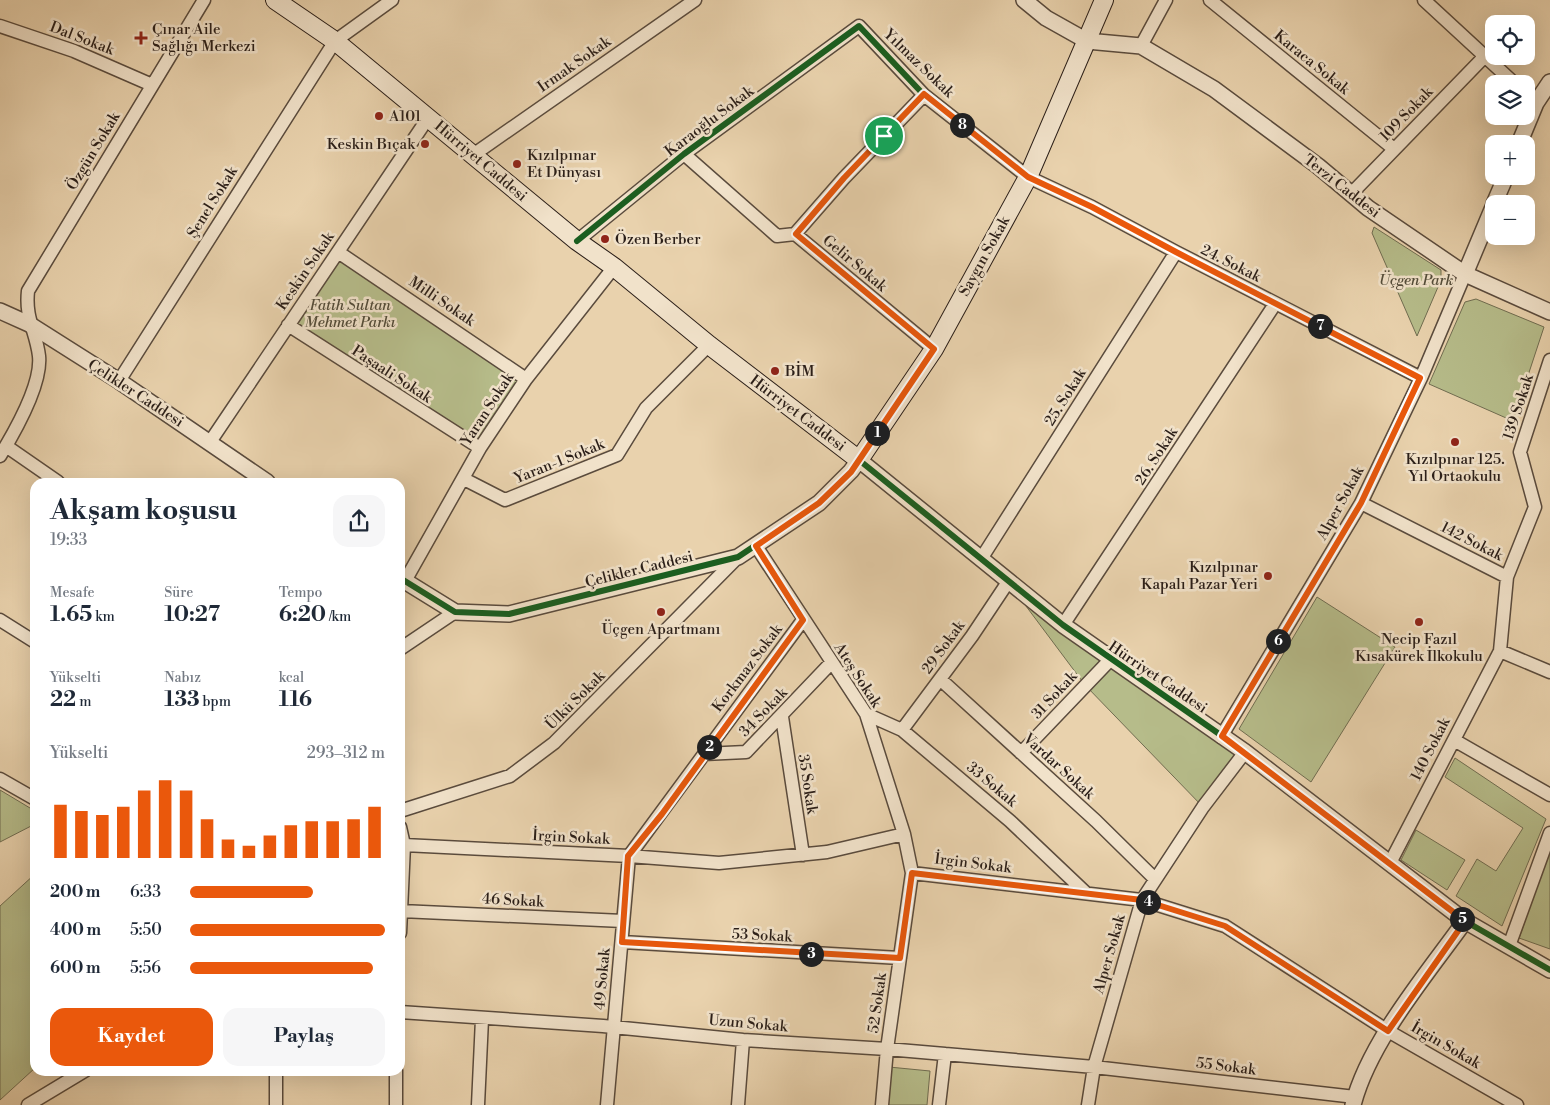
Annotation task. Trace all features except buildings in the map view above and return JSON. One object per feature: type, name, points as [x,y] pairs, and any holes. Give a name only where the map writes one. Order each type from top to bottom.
[{"type":"main road","name":"Hürriyet Caddesi","points":[[275,0],[335,41],[576,241],[614,267],[709,345],[859,460]]},
{"type":"main road","name":"Saygın Sokak","points":[[859,460],[934,349],[1028,177],[1104,0]]},
{"type":"street","name":"Özgün Sokak","points":[[3,451],[20,422],[37,374],[39,356],[29,324],[28,291],[204,0]]},
{"type":"street","points":[[335,41],[392,0]]},
{"type":"street","name":"Irmak Sokak","points":[[473,155],[694,0]]},
{"type":"street","points":[[1024,0],[1046,18],[1087,41],[1141,46],[1166,0]]},
{"type":"street","name":"Karaca Sokak","points":[[1210,0],[1394,149]]},
{"type":"street","points":[[1424,0],[1485,56]]},
{"type":"street","name":"Dal Sokak","points":[[0,26],[74,51],[152,85]]},
{"type":"street","name":"Yılmaz Sokak","points":[[859,26],[924,94],[1028,177]]},
{"type":"street","name":"Karaoğlu Sokak","points":[[576,241],[684,154],[859,26]]},
{"type":"street","name":"Şenel Sokak","points":[[119,381],[335,41]]},
{"type":"street","name":"Terzi Caddesi","points":[[1141,46],[1214,89],[1318,166],[1351,194],[1465,274],[1550,312]]},
{"type":"street","name":"109 Sokak","points":[[1351,194],[1485,56]]},
{"type":"street","points":[[1495,65],[1505,75]]},
{"type":"street","points":[[1535,95],[1550,82]]},
{"type":"street","points":[[684,154],[777,236],[796,234],[844,178],[924,94]]},
{"type":"street","name":"Keskin Sokak","points":[[210,442],[428,118]]},
{"type":"street","name":"24. Sokak","points":[[1028,177],[1092,207],[1420,378]]},
{"type":"street","points":[[1465,274],[1485,226]]},
{"type":"street","name":"Gelir Sokak","points":[[796,234],[934,349]]},
{"type":"street","name":"Milli Sokak","points":[[338,252],[526,379]]},
{"type":"street","name":"25. Sokak","points":[[981,559],[1176,252]]},
{"type":"street","name":"Yaran Sokak","points":[[405,574],[464,479],[480,448],[526,379],[614,267]]},
{"type":"street","name":"Alper Sokak","points":[[1222,736],[1361,503],[1420,378],[1465,274]]},
{"type":"street","name":"26. Sokak","points":[[1063,625],[1275,304]]},
{"type":"street","name":"Çelikler Caddesi","points":[[0,311],[29,324],[119,381],[261,478]]},
{"type":"street","name":"Paşaali Sokak","points":[[288,325],[480,448]]},
{"type":"street","name":"Yaran-1 Sokak","points":[[464,479],[505,500],[618,455],[646,408],[709,345]]},
{"type":"street","name":"139 Sokak","points":[[1507,577],[1535,507],[1520,452],[1550,360]]},
{"type":"street","points":[[3,451],[51,478]]},
{"type":"street","name":"Çelikler Caddesi","points":[[405,581],[455,612],[509,614],[738,557],[819,503],[851,472],[859,460]]},
{"type":"street","name":"Hürriyet Caddesi","points":[[859,460],[1008,582],[1110,660],[1245,752],[1465,921],[1549,968]]},
{"type":"street","name":"142 Sokak","points":[[1361,503],[1507,577],[1500,651]]},
{"type":"street","name":"Ateş Sokak","points":[[756,546],[830,663],[866,714],[904,834]]},
{"type":"street","name":"Ülkü Sokak","points":[[405,809],[510,776],[540,754],[554,743],[738,557]]},
{"type":"street","name":"29 Sokak","points":[[902,730],[1008,582]]},
{"type":"street","points":[[405,646],[455,612]]},
{"type":"street","points":[[0,620],[30,639]]},
{"type":"street","name":"Korkmaz Sokak","points":[[628,856],[803,620]]},
{"type":"street","points":[[1500,651],[1550,672]]},
{"type":"street","name":"140 Sokak","points":[[1390,863],[1500,651]]},
{"type":"street","name":"31 Sokak","points":[[1021,753],[1110,660]]},
{"type":"street","name":"34 Sokak","points":[[704,754],[746,752],[782,717],[830,663]]},
{"type":"street","name":"Vardar Sokak","points":[[940,679],[1155,879]]},
{"type":"street","name":"33 Sokak","points":[[866,714],[902,730],[1010,821],[1086,893]]},
{"type":"street","name":"35 Sokak","points":[[782,717],[803,855]]},
{"type":"street","points":[[1454,740],[1550,795]]},
{"type":"street","name":"Alper Sokak","points":[[1088,1105],[1094,1067],[1142,900],[1203,807],[1245,752]]},
{"type":"street","points":[[0,779],[30,796]]},
{"type":"street","points":[[1509,946],[1550,833]]},
{"type":"street","name":"İrgin Sokak","points":[[405,845],[628,856],[719,864],[827,852],[904,834],[912,873],[1142,900],[1225,926],[1388,1031],[1517,1105]]},
{"type":"street","name":"49 Sokak","points":[[607,1105],[628,856]]},
{"type":"street","name":"52 Sokak","points":[[882,1105],[887,1049],[912,873]]},
{"type":"street","name":"46 Sokak","points":[[405,911],[623,921]]},
{"type":"street","points":[[1354,1101],[1359,1081],[1388,1031],[1465,921]]},
{"type":"street","name":"53 Sokak","points":[[622,942],[900,958]]},
{"type":"street","name":"Uzun Sokak","points":[[405,1012],[614,1027],[743,1040],[887,1049],[1094,1067]]},
{"type":"street","points":[[478,1105],[482,1019]]},
{"type":"street","points":[[738,1105],[743,1040]]},
{"type":"street","points":[[939,1105],[945,1054]]},
{"type":"street","name":"55 Sokak","points":[[1094,1067],[1354,1101]]},
{"type":"street","points":[[28,1105],[76,1076]]},
{"type":"street","points":[[276,1076],[276,1105]]},
{"type":"street","points":[[396,1076],[396,1105]]},
{"type":"green space","name":"Üçgen Park","points":[[1374,227],[1441,270],[1441,280],[1417,336],[1372,233]]},
{"type":"green space","name":"Fatih Sultan Mehmet Parkı","points":[[337,256],[520,379],[477,442],[291,324]]},
{"type":"green space","points":[[1476,299],[1544,327],[1513,421],[1429,384],[1465,302]]},
{"type":"green space","points":[[1008,582],[1245,752],[1203,807],[1085,685]]},
{"type":"green space","points":[[1317,597],[1395,647],[1311,782],[1239,729]]},
{"type":"green space","points":[[1455,758],[1546,819],[1502,926],[1456,896],[1477,859],[1496,871],[1523,828],[1445,777]]},
{"type":"green space","points":[[0,790],[30,808],[30,827],[0,842]]},
{"type":"green space","points":[[1416,830],[1465,860],[1447,890],[1401,860]]},
{"type":"green space","points":[[1550,850],[1550,949],[1519,938]]},
{"type":"green space","points":[[30,879],[30,1073],[0,1100],[0,906]]},
{"type":"green space","points":[[889,1067],[930,1071],[927,1105],[886,1105]]},
{"type":"cycle path","points":[[577,241],[684,154],[859,26],[924,95],[1028,177],[1092,207],[1421,378]]},
{"type":"cycle path","points":[[405,581],[455,612],[509,614],[738,557],[819,503],[851,471],[859,460],[1063,625],[1245,752],[1465,921],[1550,970]]},
{"type":"place","name":"Çınar Aile Sağlığı Merkezi","points":[[141,38]]},
{"type":"place","name":"A101","points":[[379,116]]},
{"type":"place","name":"Keskin Bıçak","points":[[425,144]]},
{"type":"place","name":"Kızılpınar Et Dünyası","points":[[517,164]]},
{"type":"place","name":"Özen Berber","points":[[605,239]]},
{"type":"place","name":"BİM","points":[[775,371]]},
{"type":"place","name":"Kızılpınar 125. Yıl Ortaokulu","points":[[1455,442]]},
{"type":"place","name":"Kızılpınar Kapalı Pazar Yeri","points":[[1268,576]]},
{"type":"place","name":"Üçgen Apartmanı","points":[[661,612]]},
{"type":"place","name":"Necip Fazıl Kısakürek İlkokulu","points":[[1419,622]]},
{"type":"route","points":[[924,94],[1028,177],[1039,180],[1092,207],[1420,378],[1361,503],[1222,736],[1465,921],[1388,1031],[1225,926],[1142,900],[1086,893],[912,873],[900,958],[622,942],[628,856],[662,814],[713,741],[803,620],[756,546],[819,503],[851,472],[934,349],[796,234],[844,178],[884,136],[924,94]]}]
